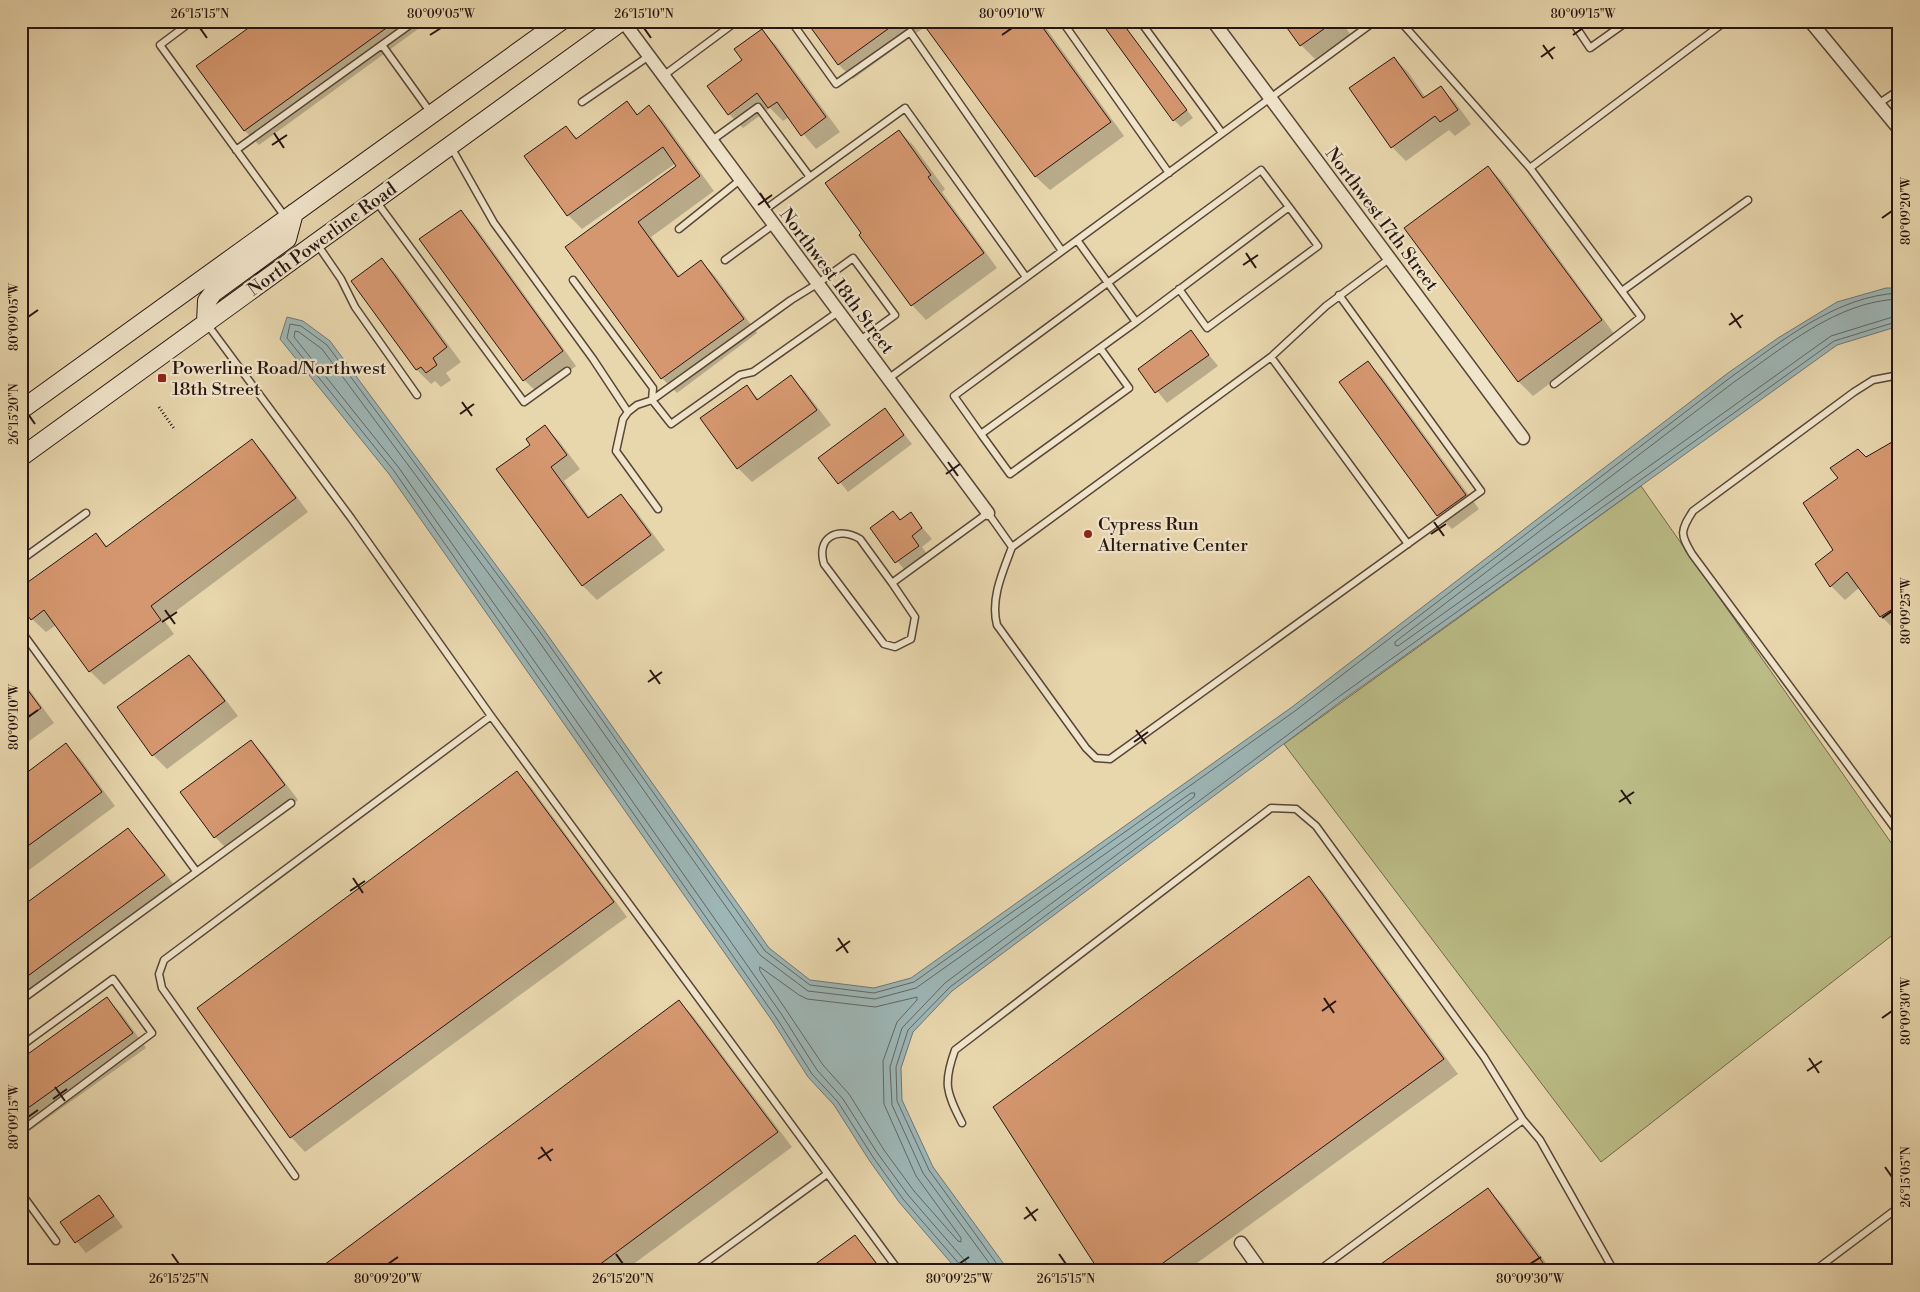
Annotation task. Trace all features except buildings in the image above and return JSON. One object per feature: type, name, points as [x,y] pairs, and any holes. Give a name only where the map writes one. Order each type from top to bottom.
[{"type":"main road","name":"North Powerline Road","points":[[21,410],[561,21]]},
{"type":"main road","name":"North Powerline Road","points":[[21,457],[623,21]]},
{"type":"main road","points":[[206,323],[207,301],[213,293],[287,239],[290,216]]},
{"type":"street","name":"Northwest 18th Street","points":[[623,21],[988,513]]},
{"type":"street","name":"Northwest 17th Street","points":[[1213,21],[1523,438]]},
{"type":"street","points":[[1810,21],[1899,129]]},
{"type":"street","points":[[1241,1243],[1261,1271]]},
{"type":"lane","points":[[192,21],[160,45],[236,150],[290,216]]},
{"type":"lane","points":[[236,150],[415,21]]},
{"type":"lane","points":[[663,76],[737,21]]},
{"type":"lane","points":[[791,21],[836,84],[910,32],[1062,251]]},
{"type":"lane","points":[[1062,21],[1169,173]]},
{"type":"lane","points":[[1140,21],[1222,133]]},
{"type":"lane","points":[[888,379],[1375,21]]},
{"type":"lane","points":[[1400,21],[1530,168],[1641,317],[1554,384]]},
{"type":"lane","points":[[1572,21],[1590,48],[1628,21]]},
{"type":"lane","points":[[1530,168],[1726,21]]},
{"type":"lane","points":[[382,45],[431,114]]},
{"type":"lane","points":[[582,102],[649,56]]},
{"type":"lane","points":[[1878,104],[1899,90]]},
{"type":"lane","points":[[711,141],[758,107],[810,177]]},
{"type":"lane","points":[[763,211],[905,108],[1026,277]]},
{"type":"lane","points":[[450,146],[494,223],[593,359],[628,412]]},
{"type":"lane","points":[[1100,348],[1129,388],[1010,474],[954,396],[1107,282],[1261,170],[1318,246],[1207,328],[1179,289]]},
{"type":"lane","points":[[680,229],[740,180]]},
{"type":"lane","points":[[376,200],[524,402],[567,370]]},
{"type":"lane","points":[[1622,291],[1748,200]]},
{"type":"lane","points":[[981,434],[1289,208]]},
{"type":"lane","points":[[725,260],[773,225]]},
{"type":"lane","points":[[1077,240],[1136,322]]},
{"type":"lane","points":[[316,243],[341,279],[355,307],[417,395]]},
{"type":"lane","points":[[658,508],[616,451],[622,418],[628,412],[637,405],[652,400],[853,258],[894,315],[859,341]]},
{"type":"lane","points":[[1339,295],[1481,491],[1116,756],[1103,760],[1096,758],[1086,748],[997,625],[994,608],[996,597],[1001,575],[1012,547],[1271,356],[1339,295],[1390,258]]},
{"type":"lane","points":[[573,280],[653,388],[652,400],[671,424],[740,375],[753,372],[838,312]]},
{"type":"lane","points":[[206,323],[351,518],[491,716],[899,1271]]},
{"type":"lane","points":[[1271,356],[1408,544]]},
{"type":"lane","points":[[1899,375],[1874,380],[1854,392],[1693,511],[1682,528],[1683,539],[1692,554],[1899,834]]},
{"type":"lane","points":[[21,560],[86,513]]},
{"type":"lane","points":[[892,583],[988,513],[1012,547]]},
{"type":"lane","points":[[845,534],[853,535],[860,539],[892,583],[915,617],[911,639],[895,648],[884,644],[824,564],[821,552],[822,546],[831,537],[845,534]]},
{"type":"lane","points":[[21,631],[196,871]]},
{"type":"lane","points":[[295,1176],[162,988],[159,974],[164,960],[491,716]]},
{"type":"lane","points":[[21,1000],[291,803]]},
{"type":"lane","points":[[962,1123],[948,1095],[948,1071],[956,1050],[1271,808],[1296,809],[1316,826],[1484,1057],[1523,1120],[1540,1140],[1614,1271]]},
{"type":"lane","points":[[21,1046],[113,979],[152,1033],[21,1130]]},
{"type":"lane","points":[[1318,1271],[1523,1120]]},
{"type":"lane","points":[[694,1271],[827,1174]]},
{"type":"lane","points":[[21,1193],[56,1241]]},
{"type":"lane","points":[[1814,1271],[1899,1207]]},
{"type":"path","points":[[159,407],[175,430]]},
{"type":"green space","points":[[1641,486],[1899,854],[1899,930],[1601,1162],[1284,744]]},
{"type":"water","points":[[1886,288],[1899,288],[1899,326],[1837,345],[1340,702],[952,991],[913,1032],[901,1068],[902,1100],[933,1167],[1009,1271],[958,1271],[899,1202],[869,1160],[834,1105],[808,1077],[773,1022],[389,474],[280,339],[287,317],[303,321],[330,341],[544,630],[769,948],[810,980],[874,988],[911,978],[1292,707],[1728,373],[1778,338],[1837,302]]},
{"type":"place","name":"Powerline Road/Northwest 18th Street","points":[[162,378]]},
{"type":"place","name":"Cypress Run Alternative Center","points":[[1088,534]]}]
